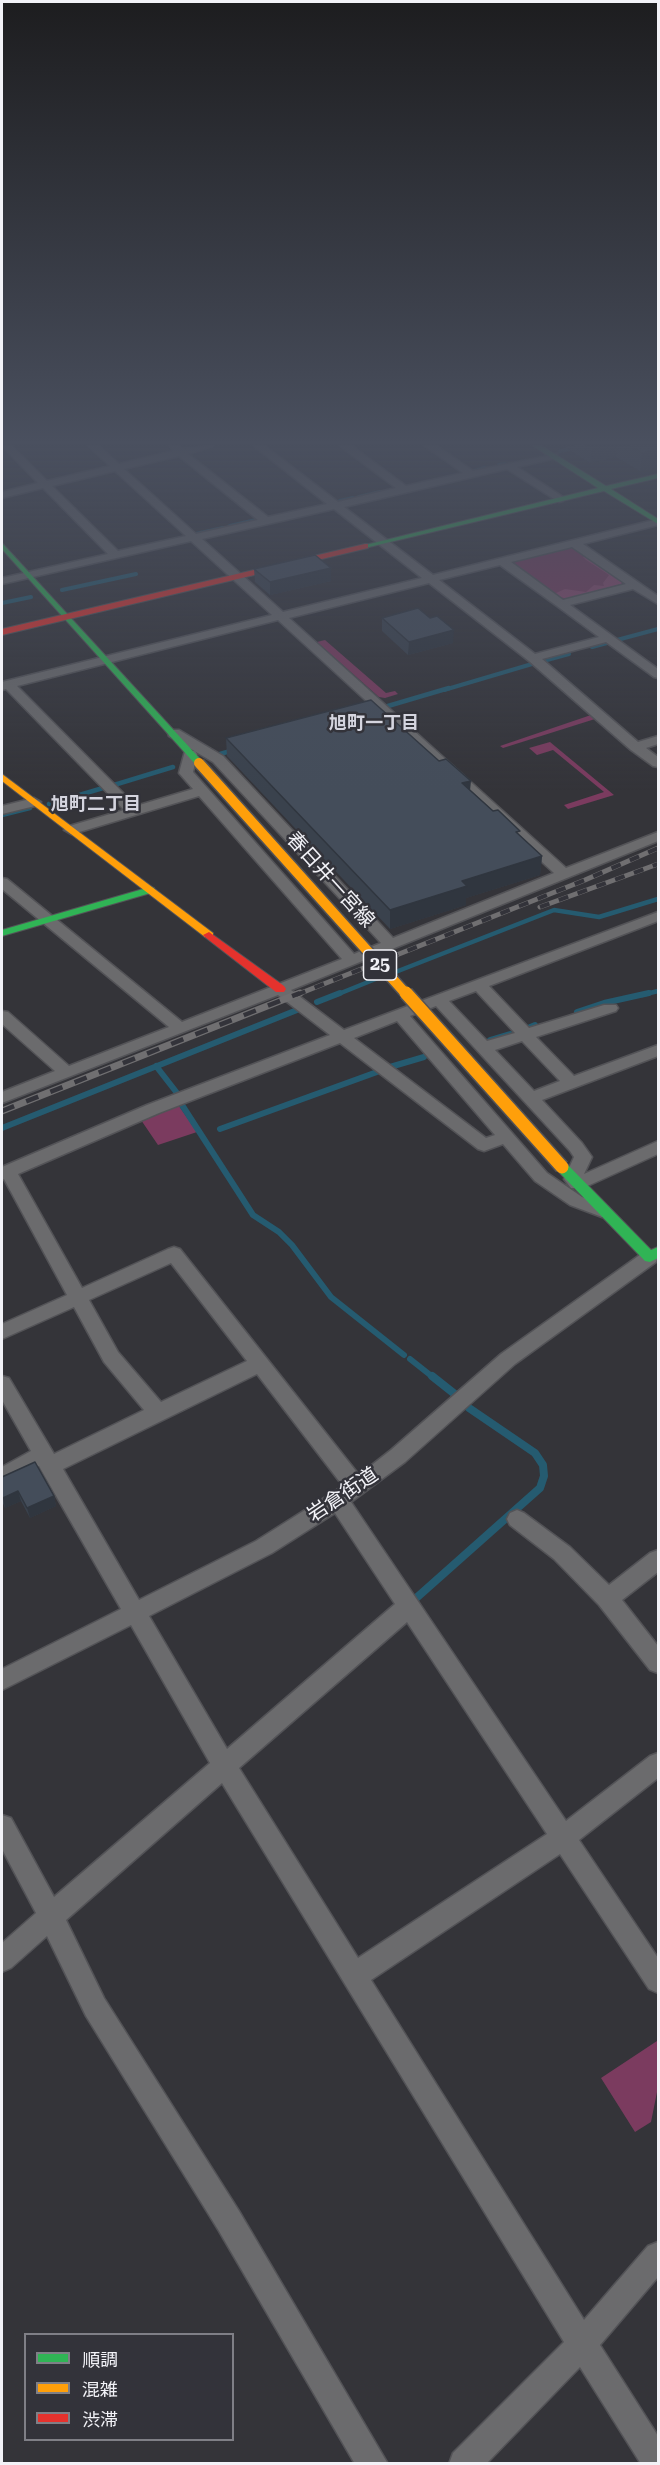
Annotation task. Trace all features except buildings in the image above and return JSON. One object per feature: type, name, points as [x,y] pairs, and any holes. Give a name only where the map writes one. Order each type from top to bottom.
[{"type":"main road","name":"春日井一宮線","points":[[16,561],[571,1177],[606,1213],[656,1258]]},
{"type":"main road","points":[[2,632],[304,561]]},
{"type":"main road","points":[[2,777],[279,989]]},
{"type":"main road","points":[[2,933],[150,890]]},
{"type":"street","points":[[2,581],[89,561]]},
{"type":"street","points":[[219,561],[564,874]]},
{"type":"street","points":[[408,561],[533,658],[636,747],[658,763]]},
{"type":"street","points":[[5,686],[502,561]]},
{"type":"street","points":[[502,561],[658,673]]},
{"type":"street","points":[[600,561],[658,601]]},
{"type":"street","points":[[561,604],[635,585]]},
{"type":"street","points":[[533,658],[608,638]]},
{"type":"street","points":[[5,686],[133,811]]},
{"type":"street","points":[[170,731],[218,759],[390,944]]},
{"type":"street","points":[[636,747],[658,740]]},
{"type":"street","points":[[195,759],[186,773],[351,960]]},
{"type":"street","points":[[71,830],[202,791]]},
{"type":"street","points":[[2,810],[34,802]]},
{"type":"street","points":[[2,1098],[658,836]]},
{"type":"street","points":[[2,882],[180,1028]]},
{"type":"street","points":[[158,1412],[111,1357],[5,1172],[153,1109],[658,916]]},
{"type":"street","points":[[478,985],[571,1083]]},
{"type":"street","points":[[279,989],[484,1145],[506,1137]]},
{"type":"street","points":[[439,1000],[583,1157],[571,1177]]},
{"type":"street","points":[[483,1048],[610,1008]]},
{"type":"street","points":[[400,1015],[541,1177],[576,1202],[606,1213]]},
{"type":"street","points":[[2,1016],[66,1072]]},
{"type":"street","points":[[530,1099],[658,1050]]},
{"type":"street","points":[[571,1177],[658,1147]]},
{"type":"street","points":[[2,1332],[174,1254],[357,1488]]},
{"type":"street","name":"岩倉街道","points":[[2,1680],[264,1547],[357,1488],[398,1456],[508,1359],[656,1258]]},
{"type":"street","points":[[2,1476],[46,1460],[158,1412],[259,1364]]},
{"type":"street","points":[[2,1383],[134,1614],[225,1767],[582,2344],[656,2455]]},
{"type":"street","points":[[338,1500],[658,1980]]},
{"type":"street","points":[[517,1519],[561,1553],[607,1598],[658,1663]]},
{"type":"street","points":[[607,1598],[628,1585],[658,1559]]},
{"type":"street","points":[[2,1959],[408,1607]]},
{"type":"street","points":[[354,1976],[564,1837],[658,1764]]},
{"type":"street","points":[[2,1826],[51,1916],[94,2007],[229,2221],[373,2463]]},
{"type":"street","points":[[464,2463],[582,2344],[658,2256]]},
{"type":"shaded area","points":[[513,561],[593,561],[623,581],[622,584],[560,599],[512,564]]},
{"type":"shaded area","points":[[588,561],[592,561],[622,581],[621,584],[568,599],[556,596],[556,593],[565,589],[586,592],[594,585],[604,586],[603,583],[609,575]]},
{"type":"shaded area","points":[[325,640],[386,693],[395,691],[398,694],[385,698],[379,697],[317,642]]},
{"type":"shaded area","points":[[591,715],[595,719],[503,748],[500,746]]},
{"type":"shaded area","points":[[550,742],[614,795],[568,809],[564,805],[604,792],[553,750],[537,755],[529,748]]},
{"type":"shaded area","points":[[179,1106],[197,1132],[158,1145],[141,1120]]},
{"type":"shaded area","points":[[657,2041],[658,2087],[651,2122],[635,2132],[601,2078]]},
{"type":"waterway","points":[[62,590],[136,574]]},
{"type":"waterway","points":[[2,603],[31,597]]},
{"type":"waterway","points":[[617,640],[658,629]]},
{"type":"waterway","points":[[592,647],[607,643]]},
{"type":"waterway","points":[[547,660],[569,654]]},
{"type":"waterway","points":[[444,690],[532,664]]},
{"type":"waterway","points":[[388,706],[449,688]]},
{"type":"waterway","points":[[220,754],[234,750]]},
{"type":"waterway","points":[[114,785],[173,767]]},
{"type":"waterway","points":[[49,804],[103,788]]},
{"type":"waterway","points":[[2,815],[30,808]]},
{"type":"waterway","points":[[393,973],[554,910],[599,917],[658,899]]},
{"type":"waterway","points":[[336,995],[383,976]]},
{"type":"waterway","points":[[642,995],[658,991]]},
{"type":"waterway","points":[[317,1002],[340,993]]},
{"type":"waterway","points":[[577,1012],[604,1003],[649,993]]},
{"type":"waterway","points":[[156,1066],[297,1010]]},
{"type":"waterway","points":[[528,1028],[535,1025]]},
{"type":"waterway","points":[[490,1040],[510,1034]]},
{"type":"waterway","points":[[390,1067],[424,1057]]},
{"type":"waterway","points":[[2,1128],[156,1066]]},
{"type":"waterway","points":[[156,1066],[177,1093]]},
{"type":"waterway","points":[[220,1129],[377,1072]]},
{"type":"waterway","points":[[182,1105],[253,1215],[279,1232],[292,1245],[331,1297],[404,1355]]},
{"type":"waterway","points":[[410,1359],[434,1378]]},
{"type":"waterway","points":[[432,1376],[456,1395]]},
{"type":"waterway","points":[[414,1600],[540,1488],[544,1476],[543,1465],[535,1453],[469,1408]]},
{"type":"railway","points":[[296,995],[585,880],[658,848]]},
{"type":"railway","points":[[540,907],[658,864]]},
{"type":"railway","points":[[2,1111],[300,993]]},
{"type":"traffic: fast","points":[[16,561],[199,763]]},
{"type":"traffic: fast","points":[[2,933],[150,890]]},
{"type":"traffic: fast","points":[[562,1167],[650,1257],[658,1252]]},
{"type":"traffic: slow","points":[[199,763],[562,1167]]},
{"type":"traffic: slow","points":[[2,777],[209,935]]},
{"type":"traffic: jam","points":[[2,632],[302,561]]},
{"type":"traffic: jam","points":[[209,935],[280,989]]},
{"type":"district","name":"旭町一丁目","points":[[374,724]]},
{"type":"district","name":"旭町二丁目","points":[[96,805]]}]
